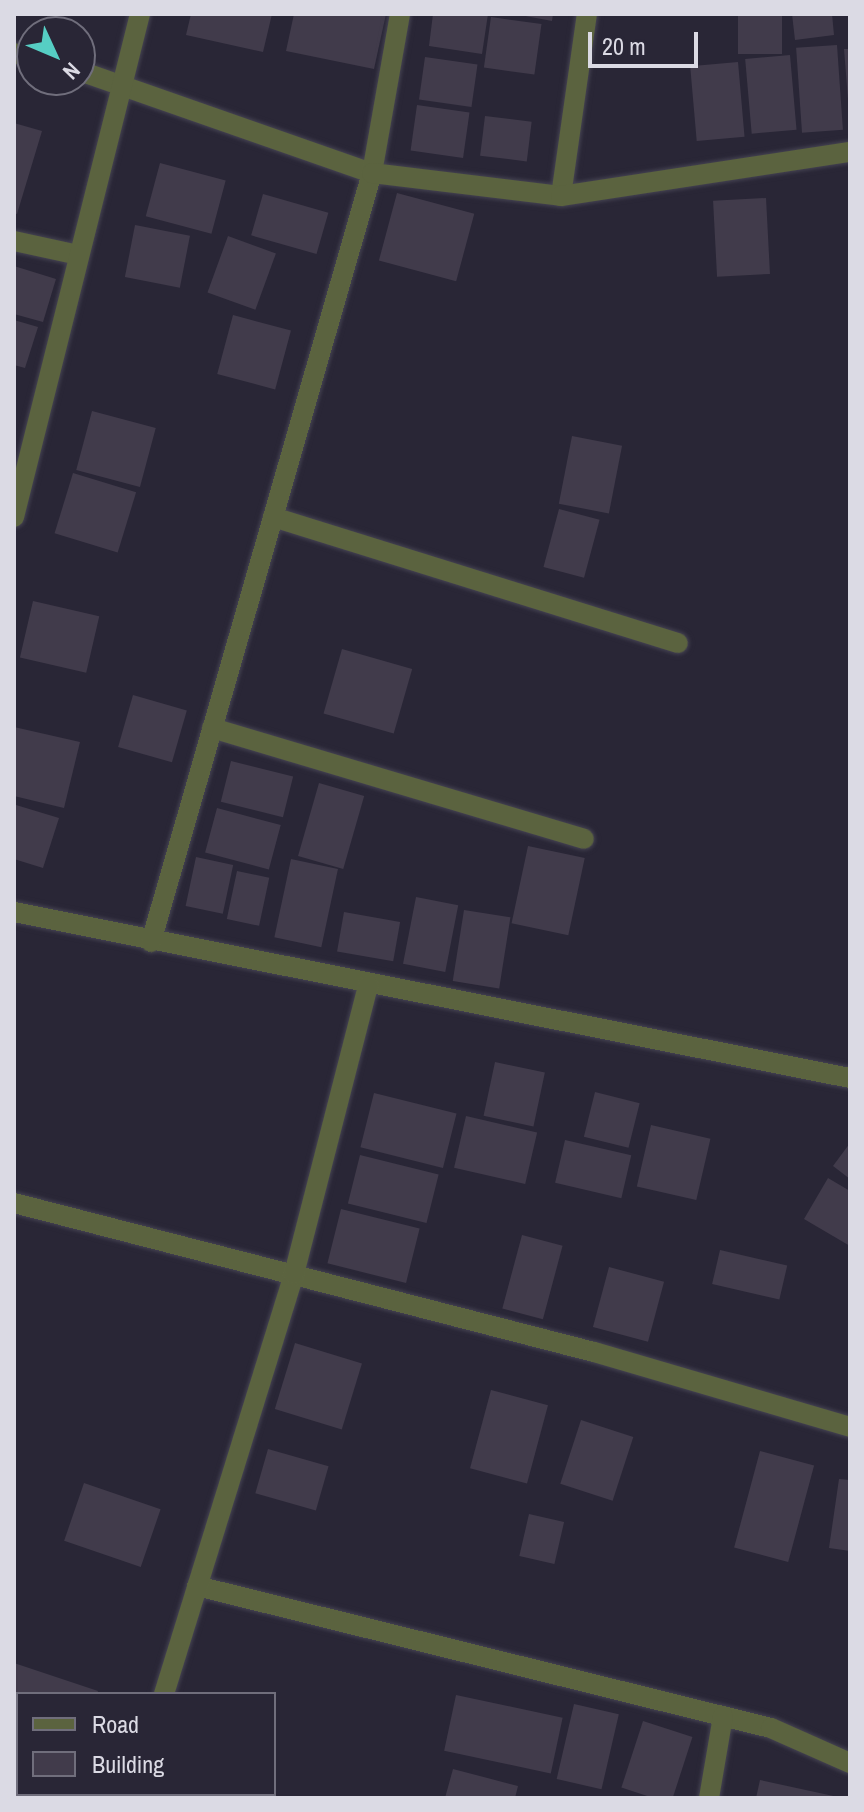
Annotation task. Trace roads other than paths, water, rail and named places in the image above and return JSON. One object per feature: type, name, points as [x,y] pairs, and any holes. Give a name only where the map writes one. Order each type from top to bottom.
[{"type":"street","points":[[14,517],[140,14]]},
{"type":"street","points":[[151,942],[372,173],[400,14]]},
{"type":"street","points":[[561,196],[587,14]]},
{"type":"street","points":[[96,75],[123,82],[372,173],[561,196],[850,152]]},
{"type":"street","points":[[14,241],[79,255]]},
{"type":"street","points":[[273,517],[678,643]]},
{"type":"street","points":[[212,728],[584,839]]},
{"type":"street","points":[[14,912],[151,942],[850,1078]]},
{"type":"street","points":[[165,1692],[294,1274],[368,985]]},
{"type":"street","points":[[14,1203],[294,1274],[850,1427]]},
{"type":"street","points":[[197,1586],[723,1716],[850,1763]]},
{"type":"street","points":[[709,1798],[723,1716]]}]
